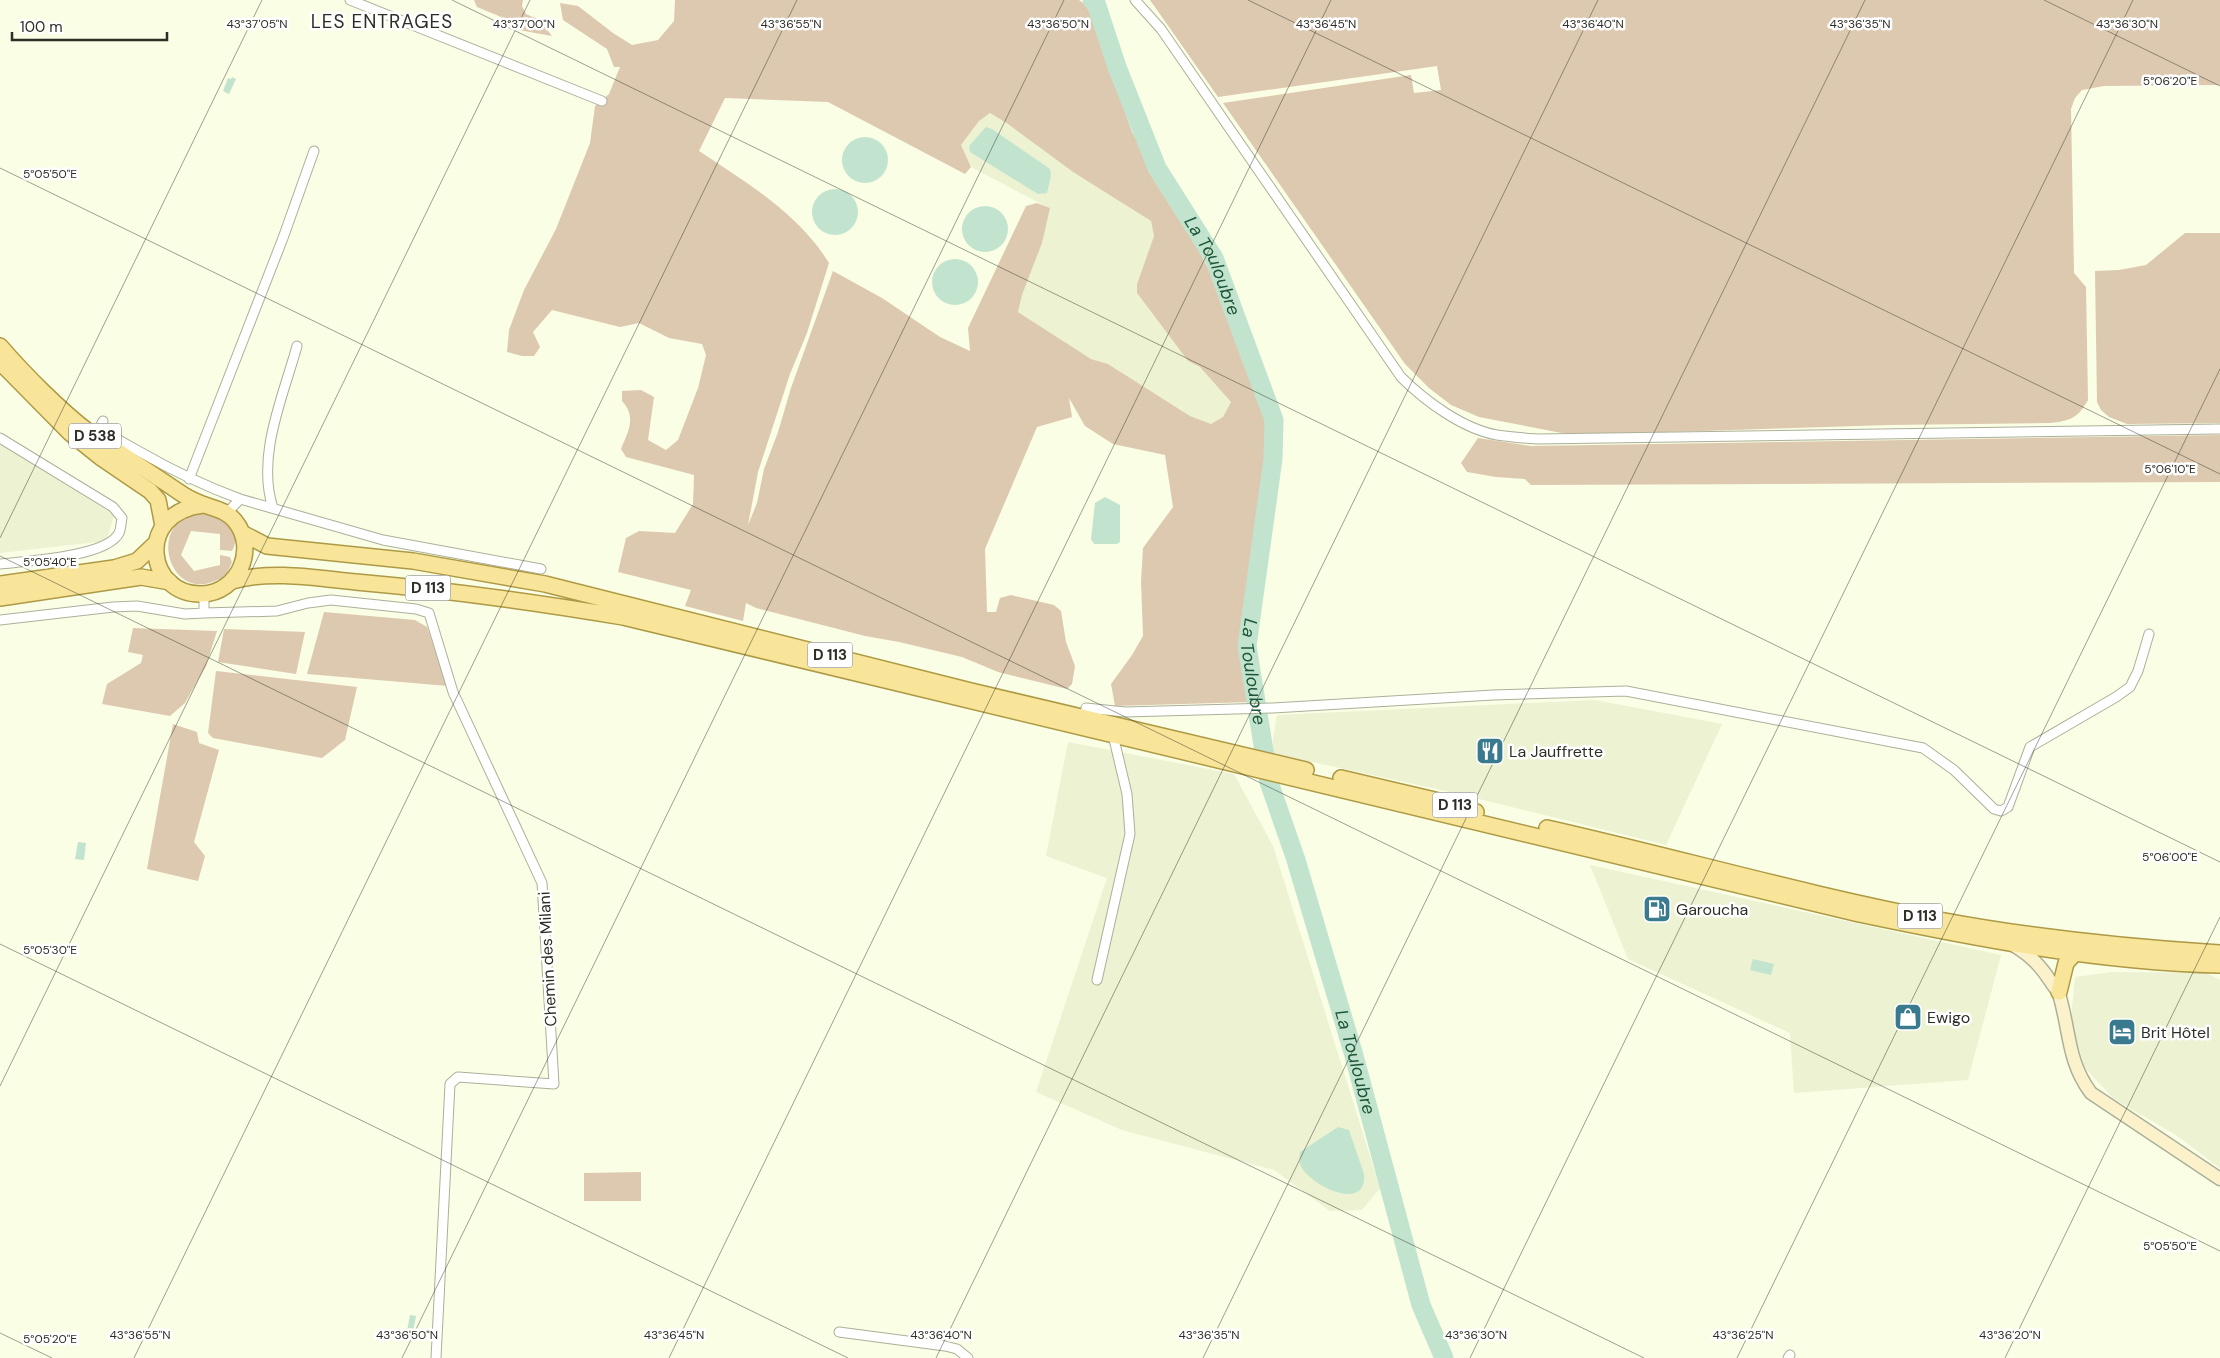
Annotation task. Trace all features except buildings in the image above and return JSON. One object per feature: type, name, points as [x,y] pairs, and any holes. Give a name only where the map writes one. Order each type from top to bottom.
[{"type":"main road","name":"D 538","points":[[1,352],[89,432],[190,499],[203,505]]},
{"type":"main road","name":"D 538","points":[[1,352],[70,432],[100,457],[150,490],[158,500],[163,526]]},
{"type":"main road","points":[[0,584],[114,568],[137,561],[156,543],[163,526],[174,514],[188,506],[203,505],[216,507],[227,513],[236,522],[242,533],[245,545],[244,558],[240,570],[232,581],[215,592],[204,594],[186,592],[170,582],[141,577],[0,598]]},
{"type":"main road","name":"D 113","points":[[242,533],[267,546],[413,561],[544,584],[971,691],[1084,722]]},
{"type":"main road","points":[[156,543],[158,564],[170,582]]},
{"type":"main road","name":"D 113","points":[[232,581],[260,574],[440,589],[623,617],[1084,722],[1252,763],[1430,798],[1490,816],[1862,904],[2010,932],[2144,948],[2220,954]]},
{"type":"main road","name":"D 113","points":[[1286,770],[1859,914],[2044,949],[2220,965]]},
{"type":"main road","name":"D 113","points":[[2044,949],[2054,944],[2129,952],[2144,948]]},
{"type":"main road","points":[[2059,992],[2066,963],[2075,953]]},
{"type":"street","points":[[350,0],[602,101]]},
{"type":"street","points":[[1135,0],[1161,29],[1401,377],[1421,397],[1444,412],[1496,435],[1537,439],[2220,429]]},
{"type":"street","points":[[189,479],[276,255],[314,151]]},
{"type":"street","points":[[273,508],[268,491],[268,452],[297,346]]},
{"type":"street","points":[[103,421],[100,427],[108,434],[189,479],[240,499],[383,540],[541,570]]},
{"type":"street","points":[[0,438],[113,507],[122,518],[119,533],[110,543],[92,552],[0,564]]},
{"type":"street","points":[[227,513],[240,499]]},
{"type":"street","points":[[0,620],[137,606],[186,614],[204,613],[204,594]]},
{"type":"street","name":"Chemin des Milani","points":[[204,613],[277,612],[308,603],[331,600],[416,609],[428,613],[453,692],[542,883],[554,1084],[458,1077],[450,1084],[436,1358]]},
{"type":"street","points":[[1084,722],[1086,708],[1125,712],[1273,708],[1492,695],[1626,690],[1923,748],[1954,770],[1994,808],[2001,810],[2008,807],[2030,747],[2130,687],[2138,671],[2149,634]]},
{"type":"street","points":[[1097,980],[1130,834],[1127,794],[1114,729]]},
{"type":"street","points":[[2009,942],[2030,956],[2042,967],[2059,992],[2068,1047],[2080,1079],[2091,1093],[2220,1179]]},
{"type":"street","points":[[2042,967],[2044,949]]},
{"type":"street","points":[[839,1332],[945,1346],[957,1349],[968,1358]]},
{"type":"shaded area","points":[[474,0],[523,0],[522,6],[526,14],[540,20],[552,36],[513,29],[506,19],[477,7]]},
{"type":"shaded area","points":[[675,0],[1079,0],[1086,5],[1097,29],[1132,132],[1173,202],[1209,270],[1246,354],[1268,428],[1259,531],[1249,572],[1239,650],[1251,702],[1115,706],[1111,684],[1143,636],[1141,581],[1143,548],[1173,507],[1165,455],[1113,444],[1085,426],[1069,398],[1072,417],[1037,427],[985,549],[987,612],[996,612],[1000,598],[1011,595],[1054,605],[1061,611],[1066,642],[1075,666],[1072,684],[1067,689],[998,672],[962,657],[865,636],[756,608],[746,603],[743,621],[685,606],[691,590],[618,572],[626,538],[639,531],[675,533],[693,504],[694,475],[626,457],[621,449],[630,425],[630,419],[627,407],[622,401],[622,391],[641,390],[654,397],[648,440],[666,450],[678,440],[698,388],[706,355],[702,344],[669,338],[639,323],[620,327],[552,310],[533,332],[540,347],[534,356],[522,356],[507,352],[509,330],[524,290],[556,229],[590,143],[595,106],[609,94],[620,67],[614,67],[607,49],[563,20],[560,3],[578,6],[632,45],[658,40],[674,21]],"holes":[[[725,98],[828,102],[965,174],[971,167],[961,145],[979,121],[990,113],[1073,172],[1151,221],[1154,236],[1137,284],[1137,293],[1188,361],[1200,367],[1231,402],[1223,417],[1211,424],[1190,416],[1108,364],[1091,359],[1018,312],[1022,295],[1042,243],[1050,208],[1037,203],[1026,206],[968,328],[970,351],[940,337],[882,298],[833,271],[791,388],[778,432],[764,469],[757,503],[748,525],[758,472],[790,374],[807,333],[829,263],[816,245],[787,214],[753,187],[699,151]]]},
{"type":"shaded area","points":[[1150,0],[2220,0],[2220,85],[2104,86],[2082,90],[2075,98],[2071,109],[2074,273],[2086,287],[2088,400],[2081,411],[2073,418],[2050,423],[1890,425],[1572,435],[1479,417],[1451,405],[1429,388],[1405,364],[1223,103],[1411,75],[1414,93],[1441,90],[1437,66],[1218,97]]},
{"type":"shaded area","points":[[232,77],[236,79],[229,94],[223,91],[228,78],[231,79]]},
{"type":"shaded area","points":[[990,113],[1073,172],[1151,221],[1154,236],[1137,284],[1137,293],[1188,361],[1200,367],[1231,402],[1223,417],[1211,424],[1190,416],[1108,364],[1091,359],[1018,312],[1022,295],[1042,243],[1049,208],[971,167],[961,145],[979,121]]},
{"type":"shaded area","points":[[986,127],[992,129],[1050,169],[1051,176],[1047,193],[1038,194],[970,152],[969,146]]},
{"type":"shaded area","points":[[860,137],[870,137],[884,147],[888,160],[884,173],[878,179],[870,183],[860,183],[846,173],[842,165],[842,155],[852,141]]},
{"type":"shaded area","points":[[830,189],[840,189],[854,199],[858,212],[854,225],[848,231],[840,235],[830,235],[816,225],[812,217],[812,207],[822,193]]},
{"type":"shaded area","points":[[980,206],[990,206],[1004,216],[1008,229],[1004,242],[998,248],[990,252],[980,252],[966,242],[962,234],[962,224],[972,210]]},
{"type":"shaded area","points":[[2185,233],[2220,233],[2220,423],[2127,424],[2109,417],[2101,410],[2097,402],[2095,271],[2119,270],[2146,265]]},
{"type":"shaded area","points":[[950,259],[960,259],[974,269],[978,282],[974,295],[968,301],[960,305],[950,305],[936,295],[932,287],[932,277],[942,263]]},
{"type":"shaded area","points":[[2220,435],[2220,482],[1531,485],[1525,479],[1467,472],[1461,463],[1478,438],[1531,446]]},
{"type":"shaded area","points":[[0,442],[116,510],[106,541],[0,553]]},
{"type":"shaded area","points":[[1105,497],[1120,505],[1120,542],[1117,544],[1094,544],[1091,539],[1095,503]]},
{"type":"shaded area","points":[[194,514],[204,514],[224,521],[233,531],[235,544],[232,551],[220,550],[220,534],[191,531],[181,555],[194,571],[220,565],[220,555],[230,557],[232,562],[226,576],[205,584],[192,583],[182,578],[174,569],[168,545],[177,523]]},
{"type":"shaded area","points":[[324,612],[415,620],[427,627],[448,686],[307,674]]},
{"type":"shaded area","points":[[133,628],[217,631],[206,666],[185,703],[170,716],[102,704],[107,684],[141,663],[143,655],[128,652]]},
{"type":"shaded area","points":[[224,629],[305,632],[296,674],[218,662]]},
{"type":"shaded area","points":[[216,671],[357,687],[345,740],[322,758],[213,738],[208,733]]},
{"type":"shaded area","points":[[1595,700],[1722,724],[1666,845],[1455,793],[1271,753],[1277,715]]},
{"type":"shaded area","points":[[173,724],[197,732],[199,743],[219,750],[194,842],[205,856],[198,881],[147,869]]},
{"type":"shaded area","points":[[1068,742],[1234,774],[1273,846],[1380,1188],[1362,1210],[1330,1211],[1274,1170],[1122,1130],[1036,1092],[1107,878],[1046,856]]},
{"type":"shaded area","points":[[78,842],[86,843],[84,860],[75,859]]},
{"type":"shaded area","points":[[1590,865],[2001,955],[1968,1080],[1794,1093],[1790,1033],[1628,959]]},
{"type":"shaded area","points":[[1753,959],[1774,964],[1771,975],[1750,970]]},
{"type":"shaded area","points":[[2112,972],[2206,973],[2220,980],[2220,1168],[2176,1135],[2114,1099],[2085,1068],[2071,1020],[2075,977]]},
{"type":"shaded area","points":[[1338,1127],[1349,1130],[1364,1174],[1363,1186],[1357,1192],[1347,1194],[1324,1187],[1305,1172],[1300,1164],[1300,1152]]},
{"type":"shaded area","points":[[641,1172],[641,1201],[584,1201],[584,1173]]},
{"type":"shaded area","points":[[410,1315],[416,1316],[413,1332],[407,1331]]},
{"type":"waterway","name":"La Touloubre","points":[[1092,0],[1096,3],[1117,67],[1157,168],[1214,258],[1274,420],[1273,459],[1247,646],[1269,782],[1296,860],[1353,1052],[1421,1305],[1444,1358]]},
{"type":"place","name":"La Jauffrette","points":[[1490,751]]},
{"type":"place","name":"Garoucha","points":[[1657,909]]},
{"type":"place","name":"Ewigo","points":[[1908,1017]]},
{"type":"place","name":"Brit Hôtel","points":[[2122,1032]]},
{"type":"district","name":"LES ENTRAGES","points":[[382,21]]}]
